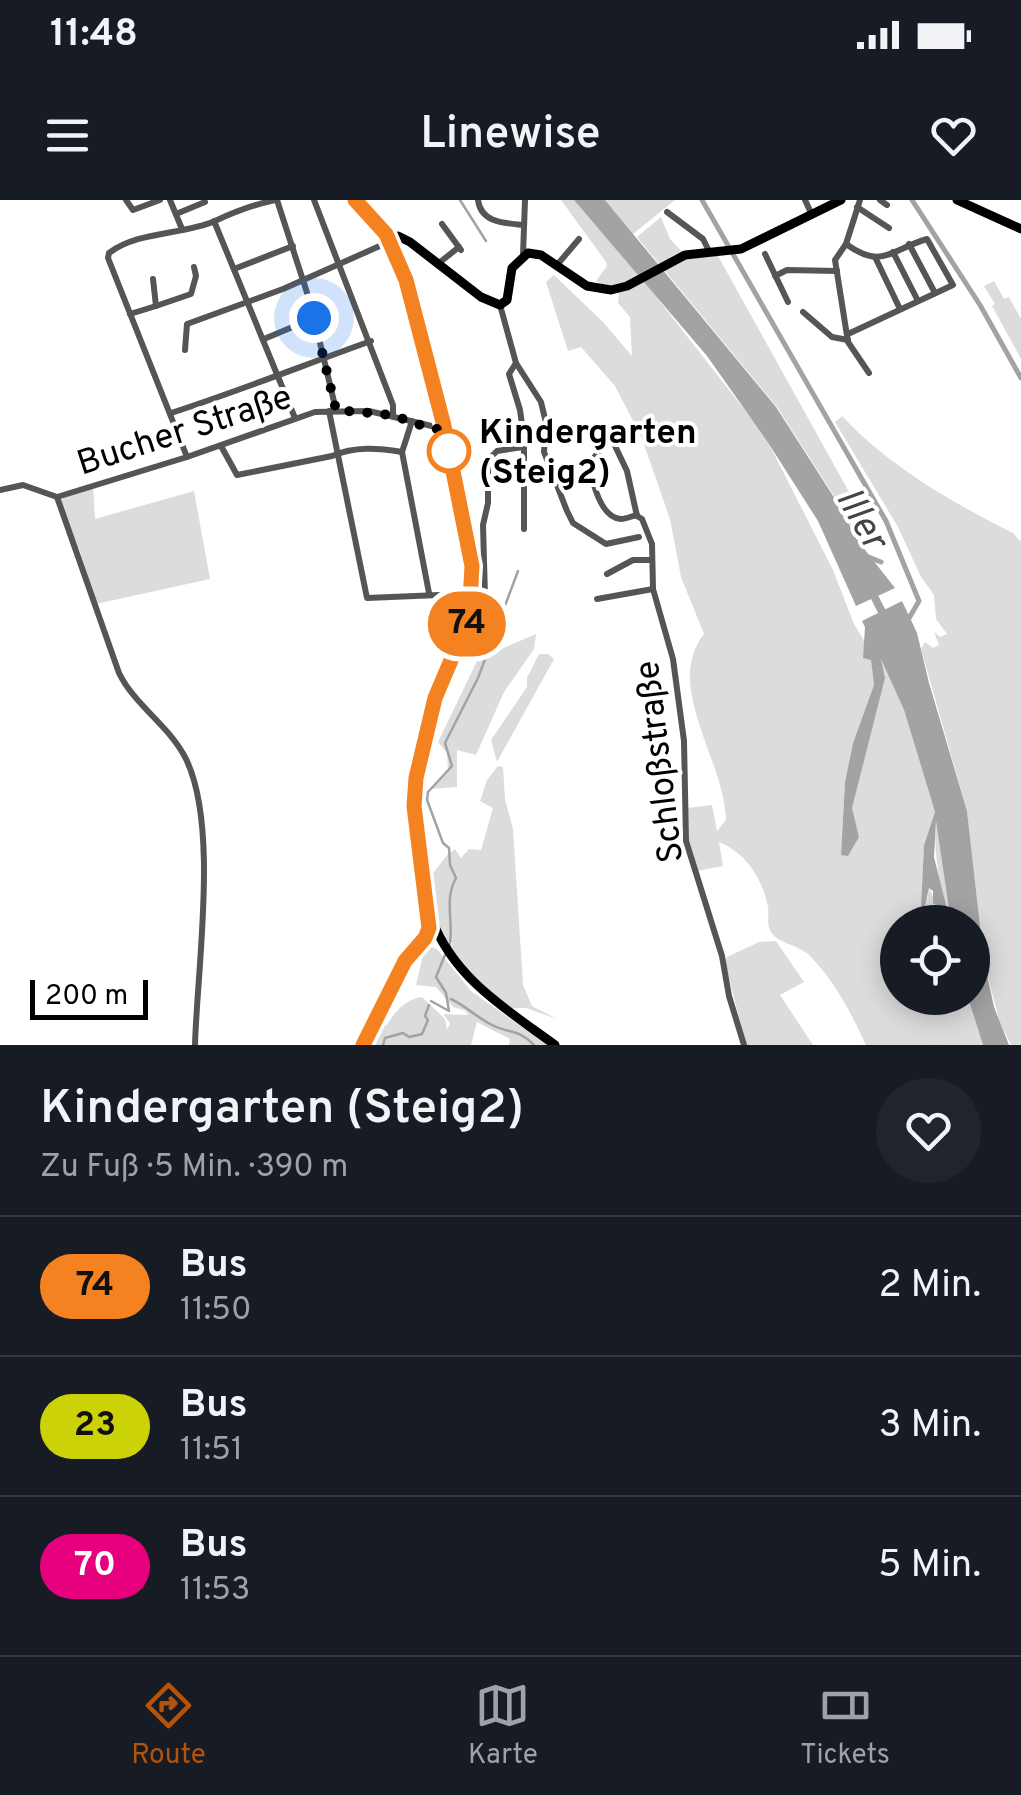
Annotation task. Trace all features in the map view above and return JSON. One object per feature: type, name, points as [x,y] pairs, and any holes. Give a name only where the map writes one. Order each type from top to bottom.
[{"type":"main road","points":[[355,200],[394,242],[439,263],[481,296],[500,305],[508,300],[512,268],[523,255],[533,253],[586,286],[618,289],[685,256],[738,250],[841,200]]},
{"type":"main road","points":[[957,200],[1021,229]]},
{"type":"main road","points":[[363,1045],[398,972],[425,938],[430,924],[416,820],[416,778],[435,698],[460,643],[476,579],[444,429],[394,242]]},
{"type":"main road","points":[[428,913],[451,956],[477,987],[555,1045]]},
{"type":"main road","points":[[425,938],[440,939]]},
{"type":"main road","points":[[413,951],[440,939]]},
{"type":"street","points":[[126,200],[133,210],[160,200]]},
{"type":"street","points":[[169,200],[182,229]]},
{"type":"street","points":[[187,458],[109,253],[276,200],[294,246],[323,357],[337,454],[367,598],[463,594]]},
{"type":"street","points":[[314,200],[371,341],[394,405],[392,415]]},
{"type":"street","points":[[478,200],[479,209],[496,222],[524,225]]},
{"type":"street","points":[[523,255],[525,200]]},
{"type":"street","points":[[804,200],[812,214]]},
{"type":"street","points":[[176,214],[205,202]]},
{"type":"street","points":[[869,374],[848,337],[836,255],[846,244],[858,204],[889,228]]},
{"type":"street","points":[[667,212],[703,239],[709,252]]},
{"type":"street","points":[[214,221],[295,418]]},
{"type":"street","points":[[439,263],[460,248],[442,224]]},
{"type":"street","points":[[556,266],[580,239]]},
{"type":"street","points":[[803,312],[832,337],[848,337],[953,285],[927,239],[876,259],[862,256],[846,244]]},
{"type":"street","points":[[185,350],[187,324],[249,304],[394,242]]},
{"type":"street","points":[[909,244],[934,294]]},
{"type":"street","points":[[234,269],[294,246]]},
{"type":"street","points":[[893,252],[918,301]]},
{"type":"street","points":[[765,254],[788,302]]},
{"type":"street","points":[[876,259],[900,309]]},
{"type":"street","points":[[130,314],[191,294],[194,267]]},
{"type":"street","points":[[774,274],[787,270],[837,270]]},
{"type":"street","points":[[153,278],[156,306]]},
{"type":"street","points":[[500,305],[516,363],[541,402],[546,423],[544,452],[574,524],[606,544],[639,537]]},
{"type":"street","points":[[264,339],[314,318]]},
{"type":"street","points":[[171,412],[371,341]]},
{"type":"street","points":[[516,363],[509,374],[520,410],[524,529]]},
{"type":"street","name":"Bucher Straße","points":[[57,497],[187,458],[295,418],[332,410],[392,415],[432,429],[444,429]]},
{"type":"street","points":[[412,421],[402,452],[429,594]]},
{"type":"street","points":[[592,430],[605,425],[610,435],[600,440],[600,450],[589,464],[593,481],[608,513],[621,518],[637,516],[639,537],[651,557],[633,560],[607,574]]},
{"type":"street","name":"Schloßstraße","points":[[610,435],[627,471],[637,516],[649,535],[653,589],[673,659],[680,704],[686,841],[722,956],[744,1045]]},
{"type":"street","points":[[221,446],[237,474],[366,448],[402,452]]},
{"type":"street","points":[[472,602],[482,601],[485,596],[488,460],[497,451],[523,447]]},
{"type":"street","points":[[0,490],[23,485],[57,497],[119,673],[186,760],[194,790],[203,864],[195,1045]]},
{"type":"street","points":[[597,599],[653,589]]},
{"type":"shaded area","points":[[561,200],[574,200],[647,285],[765,436],[865,642],[863,658],[871,659],[874,685],[853,743],[845,782],[841,854],[859,837],[852,807],[881,688],[876,647],[904,710],[935,812],[924,845],[921,905],[880,905],[880,1015],[973,1015],[983,1045],[866,1045],[818,964],[804,951],[772,934],[762,886],[745,860],[719,842],[723,866],[697,871],[689,842],[688,808],[712,805],[717,831],[726,820],[690,677],[693,655],[704,634],[681,577],[670,519],[641,436],[615,386],[581,347],[568,351],[546,282],[554,275],[632,356],[630,317],[618,303],[619,294],[596,281],[606,262]]},
{"type":"shaded area","points":[[574,200],[605,200],[776,407],[846,516],[854,536],[895,588],[856,606],[818,521],[767,441],[707,356]]},
{"type":"shaded area","points":[[605,200],[675,200],[633,234]]},
{"type":"shaded area","points":[[661,217],[670,239],[689,259],[718,256],[869,528],[866,536],[873,542],[866,548],[854,536],[847,516],[777,407],[637,237]]},
{"type":"shaded area","points":[[994,281],[1021,319],[1021,359],[984,286]]},
{"type":"shaded area","points":[[842,416],[900,467],[1013,533],[1021,542],[1021,1045],[1011,1045],[1000,1023],[990,984],[990,905],[978,905],[967,811],[921,649],[925,642],[933,648],[939,645],[934,632],[940,637],[947,634],[936,619],[934,595],[835,422]]},
{"type":"shaded area","points":[[93,485],[95,519],[194,491],[210,579],[96,604],[80,551],[58,501]]},
{"type":"shaded area","points":[[902,601],[917,633],[967,811],[978,905],[948,905],[936,821],[934,857],[946,905],[933,903],[933,891],[929,888],[925,905],[921,905],[924,845],[935,812],[904,710],[881,659],[885,678],[852,808],[859,837],[848,856],[841,855],[845,782],[853,743],[874,685],[871,660],[863,658],[862,621]]},
{"type":"shaded area","points":[[536,634],[534,649],[504,692],[476,755],[457,750],[457,787],[430,789],[448,770],[447,753],[438,742],[478,659]]},
{"type":"shaded area","points":[[539,654],[554,659],[497,762],[491,740],[527,687],[527,678]]},
{"type":"shaded area","points":[[498,766],[503,767],[505,799],[513,829],[523,985],[532,1006],[557,1019],[526,1008],[509,1008],[480,987],[451,949],[452,942],[445,941],[434,917],[426,882],[455,849],[461,858],[469,849],[481,850],[493,808],[480,801],[487,780]]},
{"type":"shaded area","points":[[937,821],[949,905],[942,905],[935,844]]},
{"type":"shaded area","points":[[929,888],[937,905],[923,905]]},
{"type":"shaded area","points":[[776,941],[804,982],[780,995],[813,1045],[746,1045],[725,962],[727,957],[759,942]]},
{"type":"shaded area","points":[[437,949],[471,991],[547,1045],[509,1045],[510,1039],[477,1022],[471,1045],[366,1045],[377,1025],[387,1025],[402,1006],[416,998],[422,997],[445,1019],[447,1030],[450,1023],[443,1014],[468,1015],[453,1007],[436,987],[416,985],[424,951]]},
{"type":"shaded area","points":[[990,989],[1009,1045],[983,1045],[973,1015],[990,1015]]},
{"type":"waterway","points":[[460,200],[486,241]]},
{"type":"waterway","points":[[702,200],[886,521],[919,601],[908,620]]},
{"type":"waterway","points":[[912,200],[980,305],[1021,378]]},
{"type":"waterway","points":[[866,556],[881,562]]},
{"type":"waterway","points":[[449,948],[450,895],[456,878],[449,848],[443,843],[427,800],[428,792],[452,766],[445,743],[478,678],[518,571]]},
{"type":"waterway","name":"Iller","points":[[870,588],[886,620]]},
{"type":"waterway","points":[[431,1001],[449,1011],[446,993],[436,977],[445,955]]},
{"type":"waterway","points":[[451,999],[486,1022],[519,1034],[534,1045]]},
{"type":"waterway","points":[[383,1045],[385,1038],[403,1033],[409,1037],[422,1034],[429,1005]]},
{"type":"bus line","name":"74","points":[[355,200],[386,234],[406,280],[444,426],[472,566],[469,618],[435,698],[416,778],[414,806],[430,924],[425,938],[405,961],[363,1045]]},
{"type":"place","name":"Kindergarten (Steig2)","points":[[449,451]]},
{"type":"route","points":[[314,318],[336,410],[370,411],[444,429],[449,451]]}]
